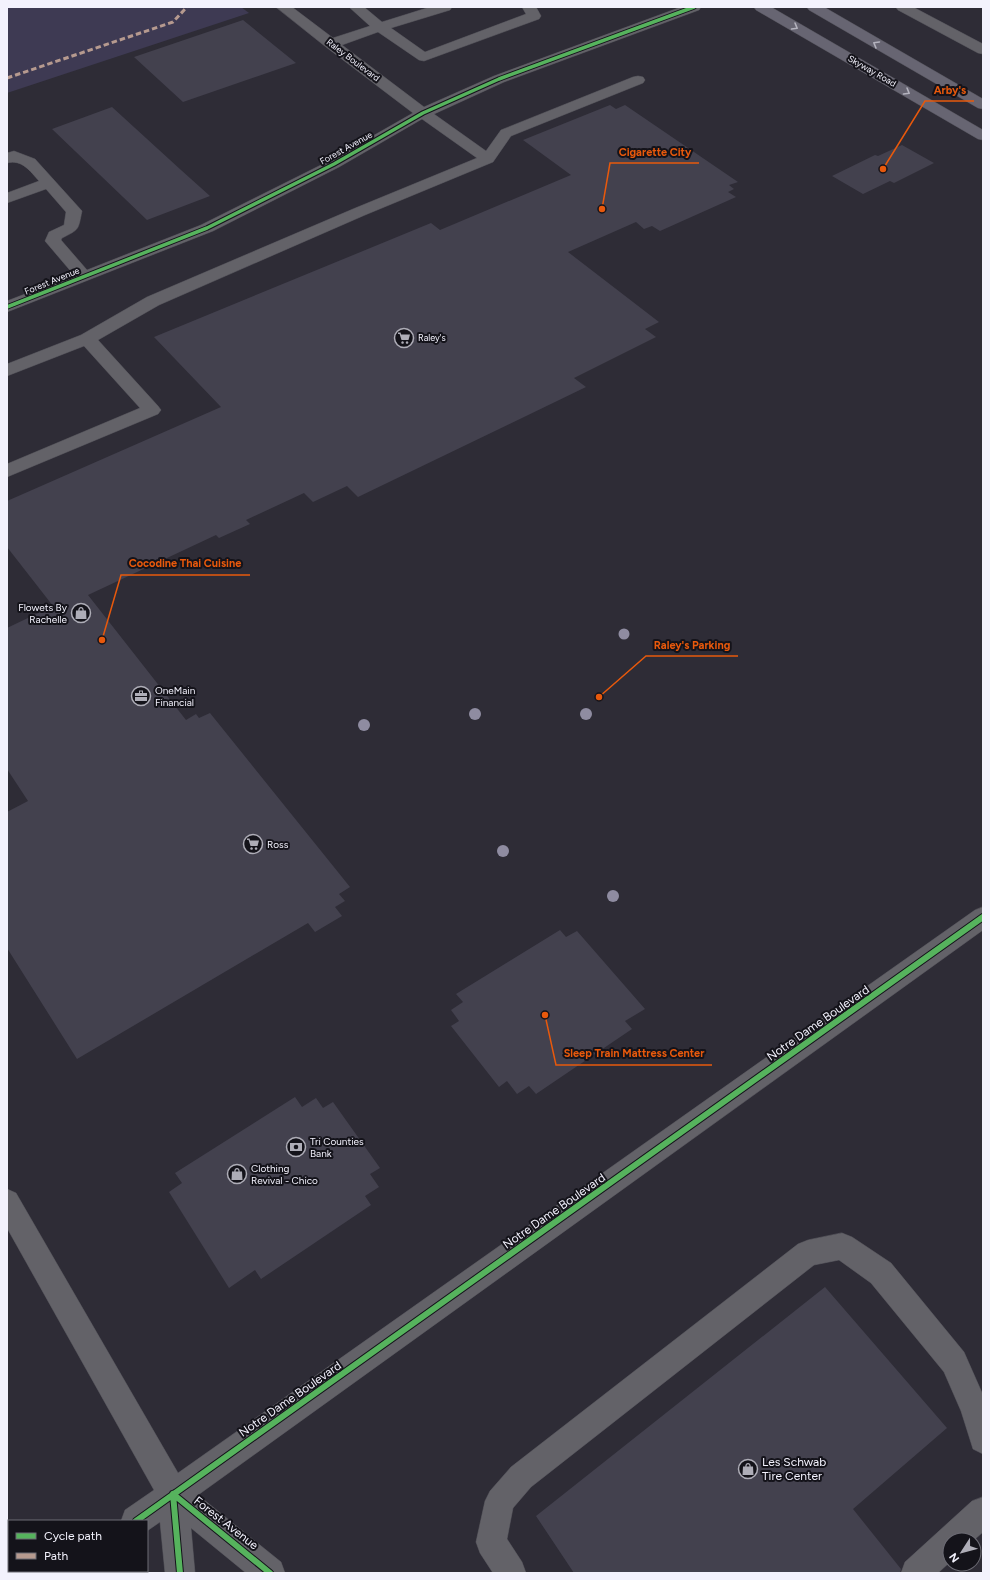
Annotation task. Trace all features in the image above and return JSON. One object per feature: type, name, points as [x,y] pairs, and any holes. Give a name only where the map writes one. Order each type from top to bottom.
[{"type":"main road","name":"Skyway Road","points":[[761,7],[983,136]]},
{"type":"main road","points":[[814,7],[983,105]]},
{"type":"street","name":"Raley Boulevard","points":[[283,7],[423,113],[488,159]]},
{"type":"street","points":[[356,7],[380,27],[424,57],[534,16],[529,7]]},
{"type":"street","points":[[331,44],[445,7]]},
{"type":"street","name":"Forest Avenue","points":[[7,307],[207,228],[334,164],[423,113],[499,79],[694,7]]},
{"type":"street","points":[[903,7],[983,50]]},
{"type":"street","points":[[7,370],[87,339],[153,301],[359,212],[488,159],[506,133],[638,80]]},
{"type":"street","points":[[7,158],[14,156],[30,162],[74,211],[71,227],[55,235],[53,240],[85,276]]},
{"type":"street","points":[[7,198],[49,183]]},
{"type":"street","points":[[7,471],[152,410],[87,339]]},
{"type":"street","name":"Notre Dame Boulevard","points":[[137,1520],[983,917]]},
{"type":"street","name":"Forest Avenue","points":[[7,1202],[173,1494],[270,1573]]},
{"type":"street","points":[[510,1573],[491,1542],[500,1501],[521,1477],[808,1253],[842,1246],[882,1273],[954,1362],[975,1410],[983,1439]]},
{"type":"street","name":"Forest Avenue","points":[[173,1494],[180,1573]]},
{"type":"street","points":[[961,1532],[983,1512]]},
{"type":"street","points":[[916,1573],[942,1549]]},
{"type":"shaded area","points":[[7,7],[241,7],[249,13],[7,93]]},
{"type":"building","points":[[243,20],[296,63],[183,102],[134,57]]},
{"type":"building","points":[[610,105],[616,109],[625,105],[738,182],[729,185],[734,189],[728,192],[736,197],[660,231],[652,226],[644,229],[636,222],[568,252],[659,322],[645,329],[656,337],[574,378],[586,387],[358,497],[347,486],[313,502],[304,493],[246,520],[250,524],[219,538],[216,535],[88,595],[186,720],[196,714],[199,718],[210,713],[350,887],[339,894],[345,901],[335,907],[342,916],[315,932],[308,923],[77,1059],[7,948],[7,812],[28,801],[7,769],[7,628],[53,606],[7,547],[7,501],[221,407],[154,337],[431,223],[440,230],[571,175],[523,140]]},
{"type":"building","points":[[112,107],[210,196],[147,220],[52,129]]},
{"type":"building","points":[[902,145],[934,163],[894,183],[890,181],[863,194],[832,176],[875,155],[878,156]]},
{"type":"building","points":[[560,930],[566,937],[577,931],[645,1009],[625,1021],[632,1029],[536,1094],[529,1086],[517,1094],[507,1081],[499,1087],[451,1026],[459,1021],[451,1010],[463,1002],[456,994]]},
{"type":"building","points":[[295,1097],[302,1107],[316,1098],[323,1108],[333,1102],[380,1168],[370,1174],[379,1187],[365,1196],[371,1205],[261,1279],[255,1270],[229,1288],[169,1192],[182,1183],[175,1173]]},
{"type":"building","name":"Les Schwab Tire Center","points":[[825,1287],[947,1428],[853,1509],[901,1569],[900,1573],[574,1573],[536,1516]]},
{"type":"marked path","points":[[7,78],[173,22],[187,7]]},
{"type":"cycle path","points":[[7,307],[207,228],[334,164],[423,113],[499,79],[694,7]]},
{"type":"cycle path","points":[[137,1520],[983,917]]},
{"type":"cycle path","points":[[173,1494],[270,1573]]},
{"type":"cycle path","points":[[173,1494],[180,1573]]},
{"type":"place","name":"Arby's","points":[[883,169]]},
{"type":"place","name":"Cigarette City","points":[[602,209]]},
{"type":"place","name":"Raley's","points":[[404,338]]},
{"type":"place","name":"Flowets By Rachelle","points":[[81,613]]},
{"type":"place","name":"Cocodine Thai Cuisine","points":[[102,640]]},
{"type":"place","name":"OneMain Financial","points":[[141,696]]},
{"type":"place","name":"Raley's Parking","points":[[599,697]]},
{"type":"place","name":"Ross","points":[[253,844]]},
{"type":"place","name":"Sleep Train Mattress Center","points":[[545,1015]]},
{"type":"place","name":"Tri Counties Bank","points":[[296,1147]]},
{"type":"place","name":"Clothing Revival - Chico","points":[[237,1174]]},
{"type":"place","name":"Les Schwab Tire Center","points":[[748,1469]]}]
